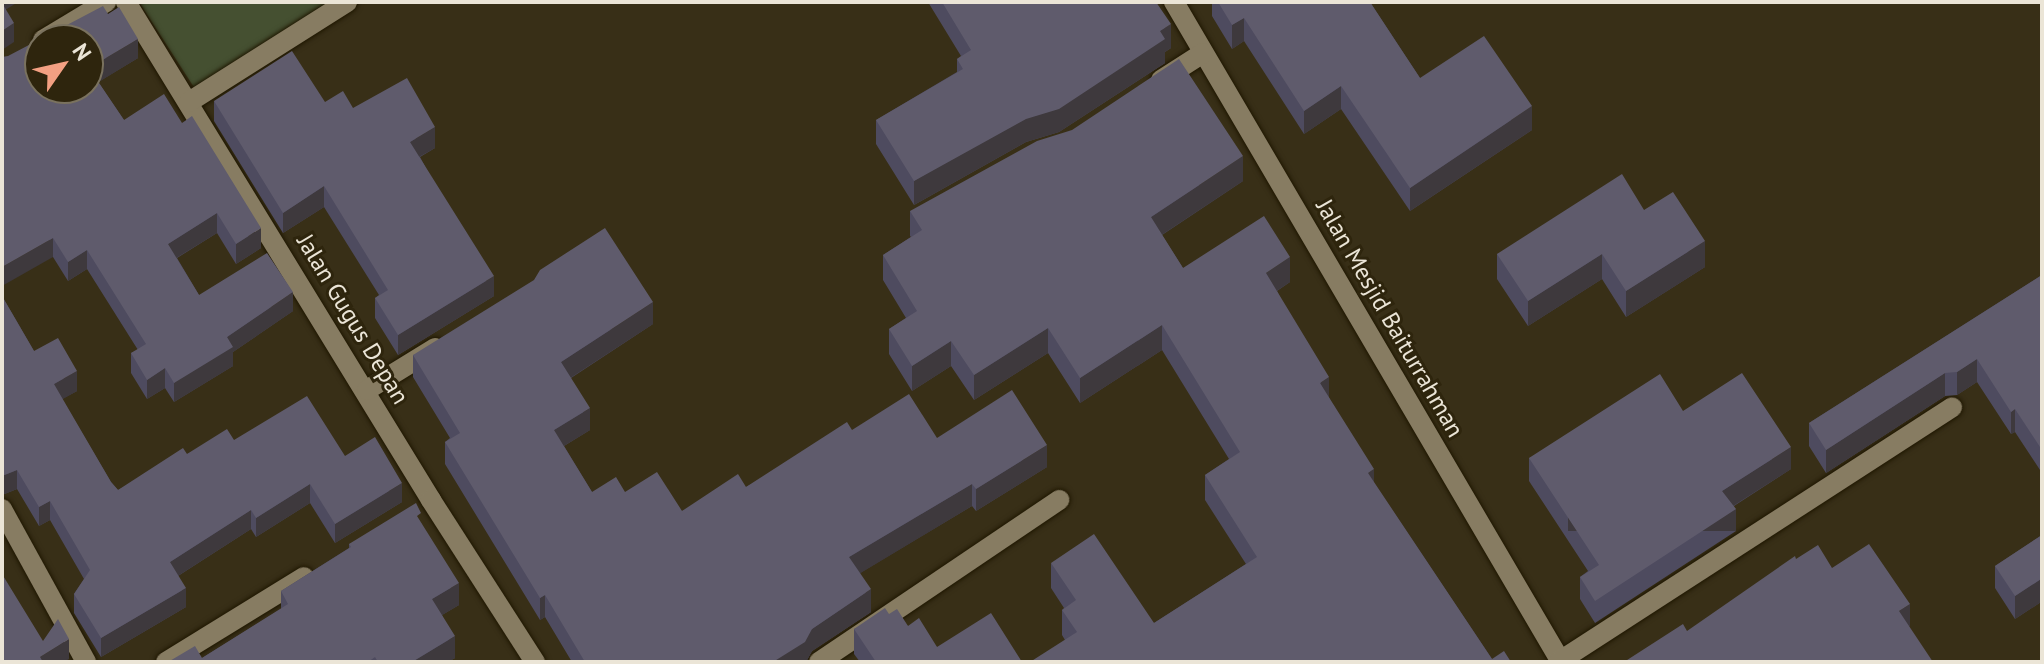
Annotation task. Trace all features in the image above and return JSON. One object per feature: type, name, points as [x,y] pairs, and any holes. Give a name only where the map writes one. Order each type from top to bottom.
[{"type":"street","points":[[70,24],[106,2]]},
{"type":"street","name":"Jalan Gugus Depan","points":[[126,2],[367,390],[424,504],[535,662]]},
{"type":"street","points":[[189,102],[347,2]]},
{"type":"street","name":"Jalan Mesjid Baiturrahman","points":[[1174,2],[1561,662]]},
{"type":"street","points":[[1139,95],[1203,53]]},
{"type":"street","points":[[367,390],[447,340]]},
{"type":"street","points":[[1561,662],[1952,407]]},
{"type":"street","points":[[819,662],[1059,500]]},
{"type":"street","points":[[2,509],[86,662]]},
{"type":"street","points":[[166,662],[325,565]]},
{"type":"green space","points":[[139,2],[334,2],[197,92]]},
{"type":"building","points":[[942,2],[1156,2],[1171,24],[1160,31],[1165,39],[1059,109],[1026,119],[914,181],[876,120],[963,69],[957,59],[971,50]]},
{"type":"building","points":[[1218,2],[1370,2],[1420,78],[1484,36],[1532,106],[1410,188],[1341,86],[1304,111],[1244,18],[1232,25]]},
{"type":"building","points":[[2,3],[14,23],[2,31]]},
{"type":"building","points":[[103,6],[108,14],[119,7],[138,39],[104,59],[104,24],[69,24]]},
{"type":"building","points":[[24,48],[24,104],[104,104],[104,90],[124,120],[164,94],[182,123],[192,116],[261,228],[236,244],[217,213],[168,244],[199,295],[267,253],[293,292],[227,337],[233,347],[174,383],[165,368],[147,380],[131,353],[146,344],[87,250],[68,262],[53,238],[2,267],[2,57]]},
{"type":"building","points":[[292,51],[325,102],[343,91],[353,108],[407,78],[435,127],[410,142],[494,276],[398,335],[375,298],[388,290],[324,186],[283,213],[214,101]]},
{"type":"building","points":[[1179,59],[1243,156],[1151,217],[1183,268],[1264,216],[1290,257],[1266,273],[1329,377],[1320,383],[1374,469],[1368,473],[1492,659],[1504,651],[1511,662],[1030,662],[1077,632],[1062,610],[1076,600],[1051,563],[1094,534],[1154,623],[1257,557],[1205,475],[1240,452],[1162,325],[1080,378],[1048,328],[974,375],[951,341],[912,366],[889,329],[917,311],[883,255],[922,230],[910,211],[1037,141],[1072,130]]},
{"type":"building","points":[[1622,174],[1644,210],[1673,192],[1705,241],[1626,291],[1602,254],[1528,301],[1497,254]]},
{"type":"building","points":[[605,228],[653,302],[561,362],[590,408],[554,430],[592,492],[616,477],[625,492],[657,472],[682,511],[738,474],[746,487],[847,422],[852,430],[909,394],[937,438],[1012,390],[1047,445],[976,489],[972,484],[849,557],[871,589],[812,629],[805,642],[773,662],[585,662],[545,595],[540,598],[445,442],[460,433],[413,355],[534,280],[540,270]]},
{"type":"building","points":[[2042,275],[2042,450],[2015,409],[2011,412],[1977,359],[1957,372],[1945,373],[1826,450],[1809,423]]},
{"type":"building","points":[[2,296],[34,351],[58,338],[77,371],[54,384],[118,490],[183,448],[187,454],[227,429],[234,440],[307,396],[345,456],[375,437],[402,483],[335,524],[310,484],[256,518],[251,510],[170,562],[186,588],[101,638],[74,594],[90,570],[50,501],[39,507],[17,470],[2,476]]},
{"type":"building","points":[[1742,373],[1791,447],[1722,491],[1736,509],[1595,601],[1580,577],[1599,565],[1529,458],[1660,374],[1683,411]]},
{"type":"building","points":[[416,503],[421,513],[417,516],[459,583],[432,599],[455,636],[412,662],[378,662],[375,657],[368,662],[168,662],[195,646],[202,658],[288,604],[281,591]]},
{"type":"building","points":[[2042,535],[2042,581],[2015,596],[1995,566]]},
{"type":"building","points":[[1869,544],[1910,604],[1899,611],[1933,662],[1624,662],[1683,624],[1687,631],[1795,556],[1796,559],[1818,545],[1832,568]]},
{"type":"building","points":[[2,574],[43,641],[58,619],[69,639],[40,657],[43,662],[2,662]]},
{"type":"building","points":[[885,608],[889,614],[897,609],[908,626],[919,618],[937,647],[991,613],[1022,662],[876,662],[854,629]]}]
